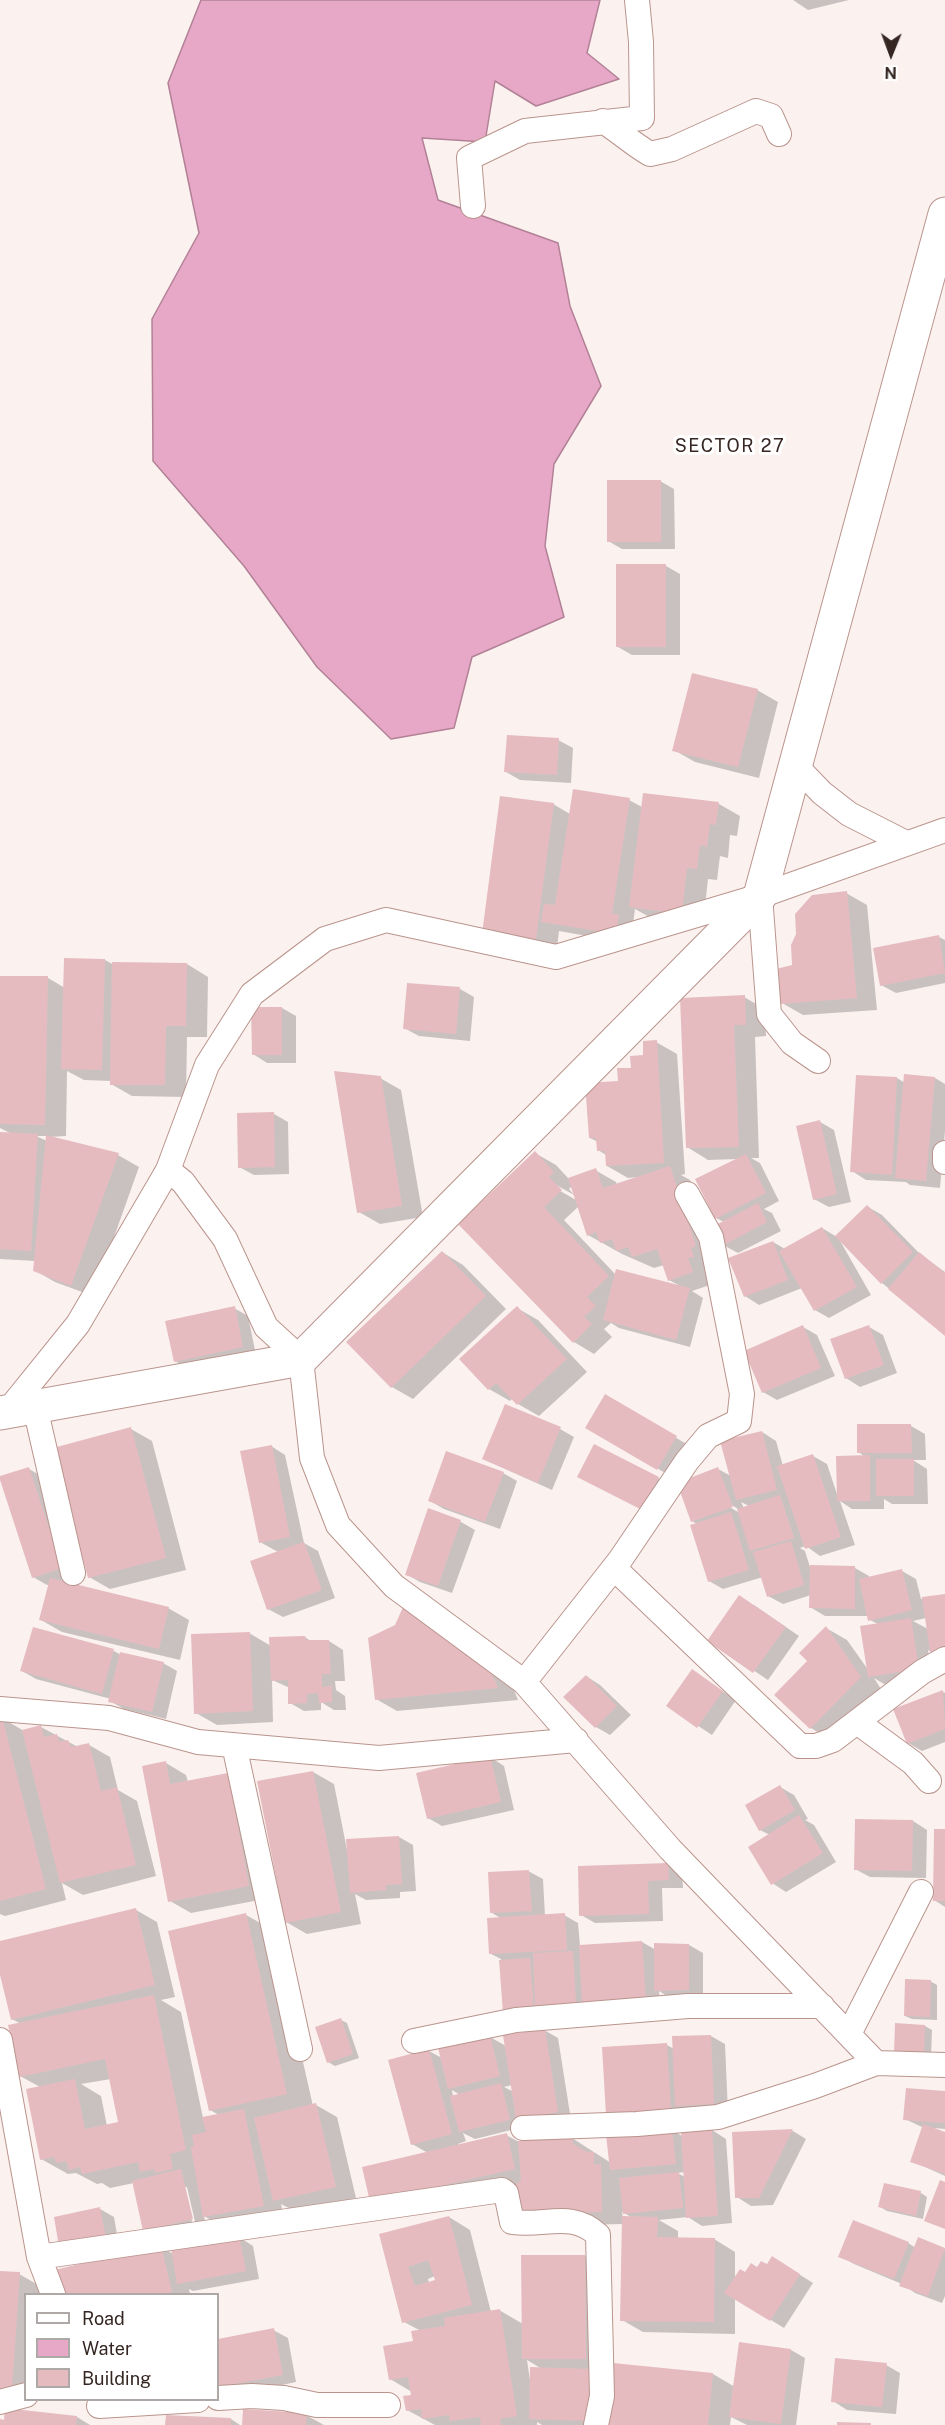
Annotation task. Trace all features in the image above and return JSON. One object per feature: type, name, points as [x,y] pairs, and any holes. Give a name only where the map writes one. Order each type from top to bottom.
[{"type":"street","points":[[473,206],[469,158],[525,131],[642,118],[641,42],[637,0]]},
{"type":"street","points":[[603,121],[650,154],[672,149],[756,111],[771,116],[779,134]]},
{"type":"street","points":[[818,1060],[792,1043],[769,1014],[760,896],[945,214]]},
{"type":"street","points":[[796,766],[822,793],[849,814],[906,843]]},
{"type":"street","points":[[14,1411],[78,1324],[168,1170],[207,1065],[252,994],[325,939],[386,920],[556,957],[760,896],[945,830]]},
{"type":"street","points":[[14,1411],[301,1359],[760,896]]},
{"type":"street","points":[[945,1153],[945,1162]]},
{"type":"street","points":[[168,1170],[183,1182],[225,1239],[266,1327],[301,1359],[312,1458],[338,1525],[394,1586],[524,1682],[670,1849],[876,2062]]},
{"type":"street","points":[[524,1682],[614,1568],[687,1461],[708,1437],[739,1421],[742,1394],[711,1237],[687,1194]]},
{"type":"street","points":[[14,1411],[73,1573]]},
{"type":"street","points":[[614,1568],[800,1746],[816,1746],[833,1740],[922,1672],[945,1659]]},
{"type":"street","points":[[0,1710],[109,1718],[198,1742],[380,1758],[576,1740]]},
{"type":"street","points":[[858,1722],[913,1763],[929,1781]]},
{"type":"street","points":[[234,1745],[300,2049]]},
{"type":"street","points":[[849,2034],[921,1892]]},
{"type":"street","points":[[414,2041],[527,2019],[688,2006],[822,2006]]},
{"type":"street","points":[[1,2048],[39,2257],[52,2293]]},
{"type":"street","points":[[523,2128],[637,2124],[718,2117],[815,2086],[876,2062],[945,2065]]},
{"type":"street","points":[[39,2257],[502,2190],[506,2193],[512,2222],[572,2221],[587,2224],[598,2235],[602,2396],[596,2425]]},
{"type":"street","points":[[0,2402],[24,2396]]},
{"type":"street","points":[[219,2398],[252,2396],[284,2398],[317,2404],[388,2405]]},
{"type":"street","points":[[98,2410],[188,2401]]},
{"type":"water","points":[[201,0],[600,0],[587,53],[619,79],[536,106],[495,81],[485,142],[422,138],[438,200],[558,243],[570,306],[601,386],[554,464],[545,546],[564,617],[472,657],[454,728],[391,739],[317,667],[244,566],[153,461],[152,319],[199,233],[168,83]]},
{"type":"building","points":[[607,480],[661,480],[661,542],[607,542]]},
{"type":"building","points":[[616,564],[666,564],[666,647],[616,647]]},
{"type":"building","points":[[692,673],[758,689],[738,767],[672,751]]},
{"type":"building","points":[[507,735],[559,738],[557,775],[504,772]]},
{"type":"building","points":[[573,789],[630,798],[612,914],[619,914],[616,934],[541,922],[544,904],[555,905]]},
{"type":"building","points":[[643,793],[719,802],[716,825],[710,824],[707,847],[700,845],[697,869],[687,868],[682,914],[629,907]]},
{"type":"building","points":[[500,796],[554,803],[535,946],[482,934]]},
{"type":"building","points":[[847,891],[857,998],[780,1004],[776,969],[792,965],[791,945],[796,934],[795,914],[812,895]]},
{"type":"building","points":[[939,935],[945,973],[880,986],[873,948]]},
{"type":"building","points":[[64,958],[105,959],[102,1070],[61,1069]]},
{"type":"building","points":[[112,962],[187,963],[186,1026],[166,1026],[165,1085],[110,1085]]},
{"type":"building","points":[[0,976],[48,976],[45,1125],[0,1124]]},
{"type":"building","points":[[407,983],[460,987],[456,1034],[403,1029]]},
{"type":"building","points":[[745,995],[746,1025],[734,1025],[739,1147],[686,1148],[680,998]]},
{"type":"building","points":[[251,1007],[282,1007],[282,1055],[252,1055]]},
{"type":"building","points":[[657,1040],[664,1163],[606,1166],[605,1151],[597,1151],[596,1138],[589,1138],[585,1083],[618,1081],[617,1068],[631,1068],[630,1056],[643,1055],[643,1041]]},
{"type":"building","points":[[334,1071],[381,1076],[402,1206],[357,1213]]},
{"type":"building","points":[[904,1074],[935,1077],[926,1181],[895,1178]]},
{"type":"building","points":[[856,1075],[897,1077],[892,1175],[850,1172]]},
{"type":"building","points":[[274,1112],[275,1167],[238,1168],[237,1113]]},
{"type":"building","points":[[820,1120],[837,1194],[813,1200],[796,1126]]},
{"type":"building","points":[[0,1132],[38,1134],[31,1251],[0,1249]]},
{"type":"building","points":[[46,1135],[119,1153],[71,1286],[33,1271]]},
{"type":"building","points":[[535,1151],[554,1172],[549,1177],[562,1190],[544,1207],[609,1276],[587,1297],[596,1306],[584,1317],[592,1324],[573,1343],[458,1224]]},
{"type":"building","points":[[746,1154],[766,1193],[715,1219],[695,1179]]},
{"type":"building","points":[[670,1166],[696,1246],[691,1248],[694,1257],[688,1258],[693,1272],[668,1281],[657,1249],[632,1257],[628,1247],[616,1251],[612,1239],[600,1243],[596,1232],[587,1236],[568,1178],[596,1168],[603,1188]]},
{"type":"building","points":[[758,1203],[767,1222],[722,1246],[712,1227]]},
{"type":"building","points":[[867,1205],[913,1252],[881,1284],[835,1236]]},
{"type":"building","points":[[822,1227],[857,1287],[814,1311],[779,1251]]},
{"type":"building","points":[[773,1241],[788,1280],[744,1297],[728,1258]]},
{"type":"building","points":[[442,1251],[486,1296],[391,1388],[346,1342]]},
{"type":"building","points":[[919,1252],[945,1273],[945,1336],[888,1289]]},
{"type":"building","points":[[616,1269],[690,1288],[676,1340],[603,1320]]},
{"type":"building","points":[[235,1306],[243,1347],[174,1362],[165,1321]]},
{"type":"building","points":[[517,1306],[567,1359],[517,1405],[496,1383],[488,1390],[459,1359]]},
{"type":"building","points":[[803,1325],[821,1368],[762,1393],[744,1351]]},
{"type":"building","points":[[869,1325],[884,1365],[845,1379],[830,1339]]},
{"type":"building","points":[[605,1394],[677,1436],[657,1470],[585,1428]]},
{"type":"building","points":[[505,1404],[561,1427],[538,1483],[482,1459]]},
{"type":"building","points":[[857,1424],[911,1424],[912,1453],[857,1453]]},
{"type":"building","points":[[131,1427],[166,1558],[88,1578],[53,1448]]},
{"type":"building","points":[[762,1431],[777,1490],[736,1500],[720,1441]]},
{"type":"building","points":[[594,1444],[659,1477],[642,1510],[577,1477]]},
{"type":"building","points":[[272,1445],[290,1537],[259,1543],[240,1451]]},
{"type":"building","points":[[446,1451],[504,1472],[485,1522],[428,1501]]},
{"type":"building","points":[[813,1454],[841,1537],[805,1549],[777,1466]]},
{"type":"building","points":[[870,1455],[870,1501],[837,1501],[836,1456]]},
{"type":"building","points":[[876,1459],[914,1459],[914,1496],[876,1496]]},
{"type":"building","points":[[29,1467],[62,1568],[32,1578],[0,1480],[0,1476]]},
{"type":"building","points":[[718,1467],[733,1507],[691,1522],[677,1483]]},
{"type":"building","points":[[780,1495],[794,1538],[750,1551],[737,1509]]},
{"type":"building","points":[[428,1508],[461,1520],[438,1586],[405,1575]]},
{"type":"building","points":[[731,1512],[749,1570],[708,1582],[690,1525]]},
{"type":"building","points":[[791,1541],[804,1585],[767,1597],[753,1552]]},
{"type":"building","points":[[304,1542],[322,1590],[267,1610],[250,1561]]},
{"type":"building","points":[[810,1565],[855,1566],[855,1609],[809,1608]]},
{"type":"building","points":[[902,1569],[912,1610],[868,1621],[859,1579]]},
{"type":"building","points":[[50,1578],[169,1607],[159,1649],[39,1620]]},
{"type":"building","points":[[945,1594],[945,1650],[930,1652],[922,1597]]},
{"type":"building","points":[[739,1595],[786,1627],[753,1673],[707,1641]]},
{"type":"building","points":[[403,1607],[491,1672],[498,1688],[375,1700],[368,1638],[395,1625]]},
{"type":"building","points":[[911,1618],[919,1669],[868,1677],[860,1626]]},
{"type":"building","points":[[826,1626],[861,1677],[810,1729],[774,1695],[807,1661],[799,1653]]},
{"type":"building","points":[[33,1627],[114,1649],[102,1694],[20,1671]]},
{"type":"building","points":[[250,1632],[253,1711],[194,1714],[191,1634]]},
{"type":"building","points":[[305,1636],[306,1640],[329,1640],[331,1674],[322,1674],[322,1687],[332,1686],[332,1702],[319,1703],[318,1693],[307,1694],[307,1703],[288,1704],[288,1680],[271,1681],[269,1637]]},
{"type":"building","points":[[120,1652],[164,1662],[152,1712],[108,1702]]},
{"type":"building","points":[[692,1669],[723,1691],[697,1728],[666,1706]]},
{"type":"building","points":[[586,1675],[617,1706],[595,1728],[563,1697]]},
{"type":"building","points":[[943,1690],[945,1729],[907,1744],[893,1709]]},
{"type":"building","points":[[0,1717],[2,1717],[46,1889],[0,1901]]},
{"type":"building","points":[[41,1725],[44,1737],[57,1734],[59,1742],[68,1740],[71,1747],[89,1743],[101,1791],[117,1787],[136,1865],[60,1883],[22,1730]]},
{"type":"building","points":[[490,1756],[501,1802],[427,1819],[416,1773]]},
{"type":"building","points":[[166,1761],[170,1784],[228,1773],[249,1886],[168,1902],[142,1766]]},
{"type":"building","points":[[313,1771],[341,1912],[285,1923],[257,1781]]},
{"type":"building","points":[[780,1785],[795,1810],[759,1831],[745,1805]]},
{"type":"building","points":[[799,1815],[823,1853],[771,1885],[748,1847]]},
{"type":"building","points":[[855,1819],[913,1820],[912,1871],[854,1870]]},
{"type":"building","points":[[934,1829],[945,1829],[945,1901],[933,1901]]},
{"type":"building","points":[[399,1836],[402,1884],[386,1885],[386,1890],[350,1893],[346,1839]]},
{"type":"building","points":[[668,1863],[669,1880],[648,1881],[649,1914],[579,1916],[578,1866]]},
{"type":"building","points":[[529,1870],[532,1911],[490,1913],[488,1872]]},
{"type":"building","points":[[136,1908],[155,1985],[11,2020],[0,1975],[0,1941]]},
{"type":"building","points":[[246,1913],[287,2094],[209,2111],[168,1931]]},
{"type":"building","points":[[565,1913],[567,1950],[489,1954],[487,1918]]},
{"type":"building","points":[[642,1941],[646,1999],[582,2003],[579,1945]]},
{"type":"building","points":[[654,1943],[689,1944],[689,1990],[654,1991]]},
{"type":"building","points":[[573,1951],[576,2003],[535,2005],[533,1953]]},
{"type":"building","points":[[530,1958],[534,2010],[503,2013],[499,1960]]},
{"type":"building","points":[[905,1979],[931,1980],[930,2017],[904,2016]]},
{"type":"building","points":[[154,1995],[186,2150],[170,2154],[173,2169],[155,2173],[154,2169],[140,2172],[138,2162],[82,2174],[80,2167],[69,2170],[66,2161],[56,2163],[54,2157],[40,2160],[26,2089],[75,2079],[85,2129],[118,2122],[105,2059],[19,2077],[8,2025]]},
{"type":"building","points":[[341,2018],[353,2054],[327,2063],[315,2027]]},
{"type":"building","points":[[895,2023],[925,2025],[924,2055],[894,2054]]},
{"type":"building","points":[[545,2029],[558,2112],[516,2119],[503,2035]]},
{"type":"building","points":[[490,2035],[500,2076],[448,2089],[438,2048]]},
{"type":"building","points":[[711,2035],[714,2104],[675,2106],[672,2036]]},
{"type":"building","points":[[667,2043],[671,2112],[606,2115],[602,2047]]},
{"type":"building","points":[[429,2049],[452,2134],[411,2145],[388,2060]]},
{"type":"building","points":[[501,2083],[510,2120],[459,2132],[450,2096]]},
{"type":"building","points":[[906,2088],[945,2091],[945,2123],[903,2120]]},
{"type":"building","points":[[316,2103],[336,2187],[273,2201],[254,2118]]},
{"type":"building","points":[[244,2109],[264,2206],[203,2217],[191,2148],[194,2145],[192,2135],[206,2132],[202,2117]]},
{"type":"building","points":[[923,2124],[945,2132],[945,2174],[910,2162]]},
{"type":"building","points":[[672,2129],[676,2164],[610,2170],[606,2135]]},
{"type":"building","points":[[712,2129],[718,2216],[686,2218],[681,2131]]},
{"type":"building","points":[[793,2129],[759,2198],[735,2198],[732,2132]]},
{"type":"building","points":[[507,2133],[515,2169],[370,2202],[362,2167]]},
{"type":"building","points":[[572,2136],[573,2144],[587,2152],[594,2152],[594,2165],[601,2164],[602,2212],[512,2214],[512,2188],[521,2180],[518,2141]]},
{"type":"building","points":[[181,2169],[193,2219],[143,2231],[132,2181]]},
{"type":"building","points":[[679,2172],[683,2208],[623,2214],[619,2178]]},
{"type":"building","points":[[940,2180],[945,2182],[945,2229],[924,2221]]},
{"type":"building","points":[[884,2183],[921,2191],[916,2216],[878,2207]]},
{"type":"building","points":[[100,2207],[106,2238],[59,2247],[54,2217]]},
{"type":"building","points":[[449,2216],[472,2305],[402,2323],[379,2234]],"holes":[[[428,2260],[435,2280],[415,2286],[408,2267]]]},
{"type":"building","points":[[622,2216],[658,2217],[657,2237],[715,2238],[714,2322],[620,2321]]},
{"type":"building","points":[[853,2220],[909,2242],[894,2279],[838,2257]]},
{"type":"building","points":[[239,2236],[246,2271],[177,2284],[171,2248]]},
{"type":"building","points":[[918,2237],[945,2248],[928,2296],[899,2286]]},
{"type":"building","points":[[161,2245],[172,2292],[56,2293],[50,2271]]},
{"type":"building","points":[[521,2255],[585,2255],[586,2359],[522,2359]]},
{"type":"building","points":[[772,2256],[800,2274],[770,2321],[724,2293],[740,2269],[745,2272],[751,2263],[757,2267],[761,2261],[767,2264]]},
{"type":"building","points":[[0,2271],[20,2272],[12,2390],[0,2389]]},
{"type":"building","points":[[500,2309],[517,2416],[500,2419],[501,2425],[481,2425],[480,2417],[450,2421],[449,2415],[422,2419],[421,2409],[406,2411],[403,2396],[411,2395],[408,2377],[389,2380],[383,2346],[413,2341],[411,2331],[445,2326],[444,2318]]},
{"type":"building","points":[[274,2328],[283,2375],[219,2387],[219,2339]]},
{"type":"building","points":[[739,2342],[791,2349],[781,2424],[729,2417]]},
{"type":"building","points":[[835,2358],[887,2363],[882,2407],[831,2402]]},
{"type":"building","points":[[613,2363],[713,2373],[708,2425],[607,2425]]},
{"type":"building","points":[[530,2367],[591,2369],[590,2421],[529,2419]]},
{"type":"building","points":[[5,2408],[77,2416],[76,2425],[0,2425],[0,2419],[4,2420]]},
{"type":"building","points":[[243,2409],[307,2413],[306,2425],[242,2425]]},
{"type":"building","points":[[166,2415],[231,2418],[231,2425],[165,2425]]},
{"type":"building","points":[[837,2422],[871,2423],[871,2425],[837,2425]]},
{"type":"district","name":"SECTOR 27","points":[[730,446]]}]
